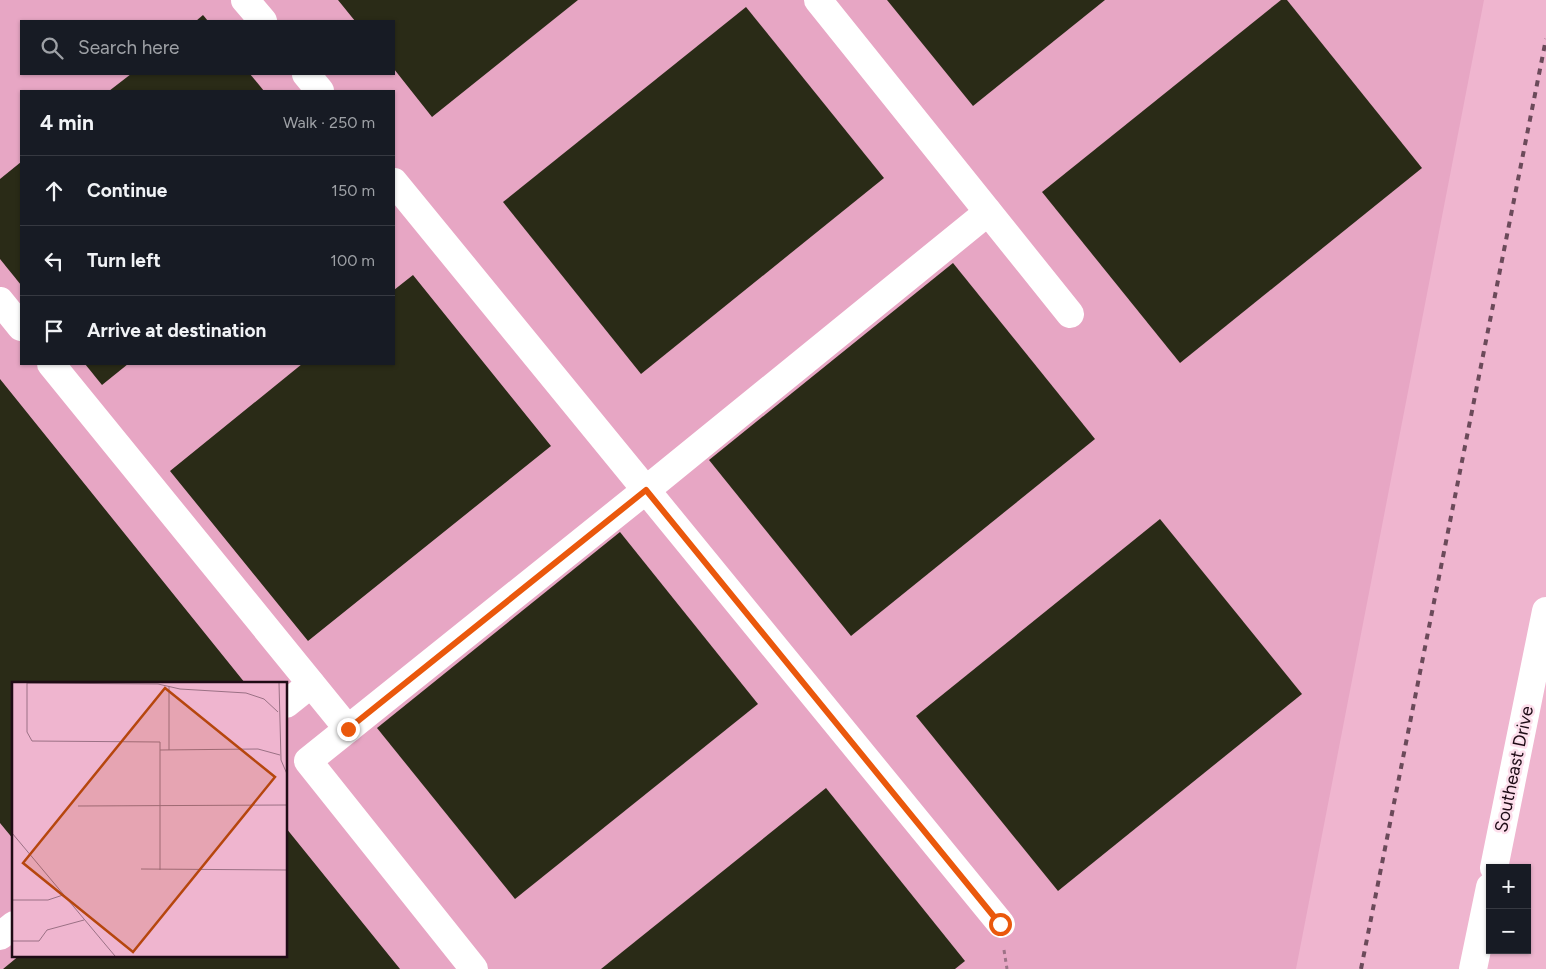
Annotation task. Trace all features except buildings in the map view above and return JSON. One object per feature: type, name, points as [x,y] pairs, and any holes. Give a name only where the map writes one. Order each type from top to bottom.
[{"type":"main road","points":[[245,0],[262,20]]},
{"type":"main road","points":[[818,0],[1070,314]]},
{"type":"main road","points":[[307,75],[319,90]]},
{"type":"main road","points":[[395,183],[1000,924]]},
{"type":"main road","points":[[474,969],[308,761],[988,212]]},
{"type":"main road","points":[[0,301],[20,326]]},
{"type":"main road","points":[[52,365],[348,729]]},
{"type":"main road","name":"Southeast Drive","points":[[1495,864],[1545,617]]},
{"type":"main road","points":[[288,702],[312,684]]},
{"type":"main road","points":[[1473,969],[1486,906]]},
{"type":"main road","points":[[0,936],[12,927]]},
{"type":"shaded area","points":[[0,0],[1484,0],[1296,969],[0,969]]},
{"type":"railway","points":[[1361,969],[1546,39]]},
{"type":"route","points":[[348,729],[646,490],[1000,924]]}]
